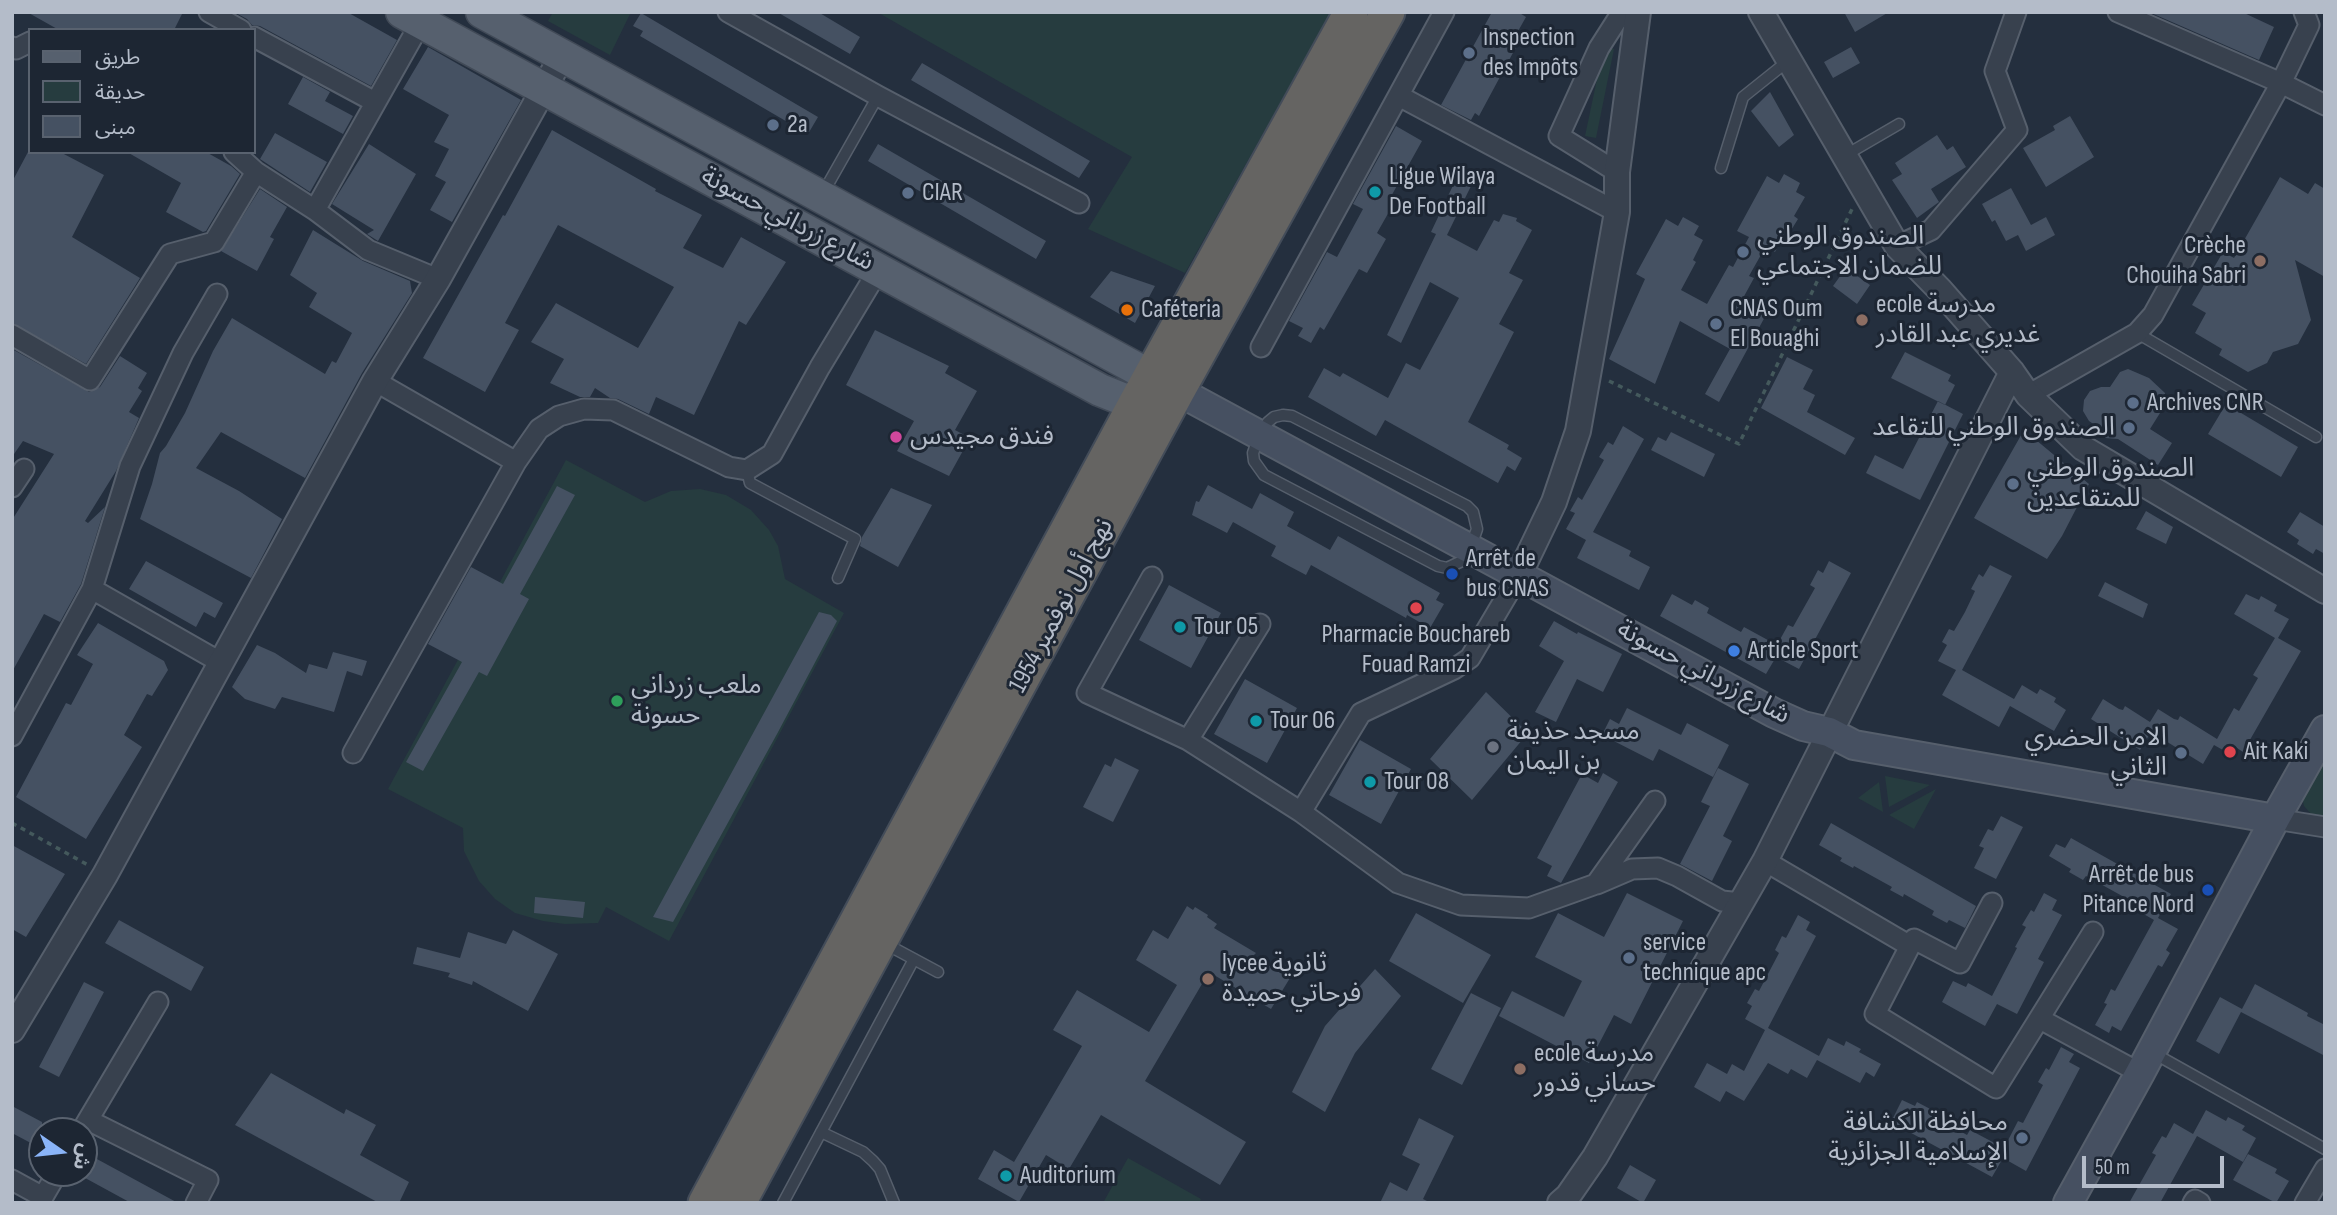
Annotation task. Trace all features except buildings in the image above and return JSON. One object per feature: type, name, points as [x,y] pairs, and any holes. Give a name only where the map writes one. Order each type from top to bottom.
[{"type":"highway","name":"نهج أول نوفمبر 1954","points":[[739,1203],[866,934],[1351,12]]},
{"type":"highway","name":"نهج أول نوفمبر 1954","points":[[1155,389],[1388,12]]},
{"type":"highway","name":"نهج أول نوفمبر 1954","points":[[705,1203],[866,934]]},
{"type":"main road","name":"شارع زرداني حسونة","points":[[482,12],[899,238],[1155,389],[1259,436],[1774,713],[1803,726],[1829,732],[1854,745],[2275,818]]},
{"type":"main road","name":"شارع زرداني حسونة","points":[[412,17],[1100,390],[1125,400],[1155,389]]},
{"type":"main road","points":[[879,269],[899,238]]},
{"type":"main road","points":[[2068,1203],[2325,730]]},
{"type":"street","points":[[209,12],[237,28]]},
{"type":"street","points":[[458,41],[474,12]]},
{"type":"street","points":[[728,12],[1079,203]]},
{"type":"street","points":[[1261,347],[1444,12]]},
{"type":"street","points":[[1617,172],[1559,136],[1599,48],[1622,12]]},
{"type":"street","points":[[1301,812],[1361,713],[1454,669],[1470,658],[1519,575],[1554,502],[1578,431],[1617,212],[1617,172],[1638,12]]},
{"type":"street","points":[[1760,12],[1897,246],[1940,290],[2012,372],[2028,395],[2084,448],[2325,591]]},
{"type":"street","points":[[1897,246],[1931,230],[2017,130],[1995,71],[2016,12]]},
{"type":"street","points":[[2118,12],[2325,105]]},
{"type":"street","points":[[2028,395],[2137,333],[2153,315],[2281,83],[2309,25],[2304,12]]},
{"type":"street","points":[[314,210],[375,102],[412,17]]},
{"type":"street","points":[[256,38],[375,102]]},
{"type":"street","points":[[12,1030],[105,875],[375,381],[438,279],[562,56]]},
{"type":"street","points":[[1399,96],[1617,212]]},
{"type":"street","points":[[236,154],[256,172],[368,250],[438,279]]},
{"type":"street","points":[[12,335],[90,380],[170,254],[214,242],[256,172]]},
{"type":"street","points":[[353,753],[516,462],[539,429],[559,416],[584,409],[613,410],[729,467],[747,470],[772,454],[879,269]]},
{"type":"street","points":[[12,736],[92,589],[130,466],[183,353],[217,294]]},
{"type":"street","points":[[1560,1203],[1568,1196],[1595,1157],[1765,861],[2012,372]]},
{"type":"street","points":[[375,381],[516,462]]},
{"type":"street","points":[[12,487],[24,469]]},
{"type":"street","points":[[1152,577],[1087,694],[1188,740],[1301,812],[1398,883],[1461,905],[1529,908],[1632,869],[1658,869],[1677,876],[1722,901],[1741,903]]},
{"type":"street","points":[[92,589],[220,662]]},
{"type":"street","points":[[1188,740],[1260,624]]},
{"type":"street","points":[[1596,884],[1655,801]]},
{"type":"street","points":[[2275,818],[2325,827]]},
{"type":"street","points":[[1765,861],[1910,946]]},
{"type":"street","points":[[1992,903],[1960,963],[1914,939],[1875,1014],[1996,1088],[2093,932]]},
{"type":"street","points":[[89,1117],[158,1002]]},
{"type":"street","points":[[2040,1019],[2146,1063]]},
{"type":"street","points":[[98,1131],[208,1180],[196,1203]]},
{"type":"street","points":[[2305,1203],[2325,1169]]},
{"type":"street","points":[[12,1180],[42,1200]]},
{"type":"street","points":[[2193,1203],[2195,1200],[2200,1203]]},
{"type":"lane","points":[[1721,168],[1743,97],[1788,61]]},
{"type":"lane","points":[[821,196],[878,96]]},
{"type":"lane","points":[[1844,156],[1899,124]]},
{"type":"lane","points":[[2137,333],[2316,438]]},
{"type":"lane","points":[[747,470],[750,483],[855,539],[838,578]]},
{"type":"lane","points":[[866,934],[939,972]]},
{"type":"lane","points":[[782,1203],[914,959]]},
{"type":"lane","points":[[2146,1063],[2325,1149]]},
{"type":"lane","points":[[821,1132],[863,1152],[873,1161],[880,1169],[894,1203]]},
{"type":"path","points":[[1588,371],[1739,444],[1863,187]]},
{"type":"path","points":[[12,823],[105,875]]},
{"type":"green space","points":[[553,12],[631,12],[610,55],[548,21]]},
{"type":"green space","points":[[877,12],[1331,12],[1185,273],[1088,229],[1132,157]]},
{"type":"green space","points":[[1604,46],[1614,49],[1596,138],[1585,136]]},
{"type":"green space","name":"ملعب زرداني حسونة","points":[[566,460],[645,502],[671,491],[700,489],[726,495],[751,510],[769,530],[778,546],[785,579],[844,613],[669,941],[606,907],[598,923],[565,924],[515,913],[495,899],[479,881],[464,851],[463,828],[388,789]]},
{"type":"green space","points":[[2325,754],[2325,816],[2311,814],[2303,801]]},
{"type":"green space","points":[[1885,776],[1930,785],[1889,807]]},
{"type":"green space","points":[[1879,782],[1883,812],[1858,798]]},
{"type":"green space","points":[[1936,789],[1914,829],[1889,815]]},
{"type":"green space","points":[[1128,1158],[1201,1199],[1199,1203],[1103,1203]]},
{"type":"place","name":"Inspection des Impôts","points":[[1469,53]]},
{"type":"place","name":"2a","points":[[773,125]]},
{"type":"place","name":"Ligue Wilaya De Football","points":[[1375,192]]},
{"type":"place","name":"CIAR","points":[[908,193]]},
{"type":"place","name":"الصندوق الوطني للضمان الاجتماعي","points":[[1743,252]]},
{"type":"place","name":"Crèche Chouiha Sabri","points":[[2260,261]]},
{"type":"place","name":"Caféteria","points":[[1127,310]]},
{"type":"place","name":"ecole مدرسة غديري عبد القادر","points":[[1862,320]]},
{"type":"place","name":"CNAS Oum El Bouaghi","points":[[1716,324]]},
{"type":"place","name":"Archives CNR","points":[[2133,403]]},
{"type":"place","name":"الصندوق الوطني للتقاعد","points":[[2129,428]]},
{"type":"place","name":"فندق مجيدس","points":[[896,437]]},
{"type":"place","name":"الصندوق الوطني للمتقاعدين","points":[[2013,484]]},
{"type":"place","name":"Arrêt de bus CNAS","points":[[1452,574]]},
{"type":"place","name":"Pharmacie Bouchareb Fouad Ramzi","points":[[1416,608]]},
{"type":"place","name":"Tour 05","points":[[1180,627]]},
{"type":"place","name":"Article Sport","points":[[1734,651]]},
{"type":"place","name":"ملعب زرداني حسونة","points":[[617,701]]},
{"type":"place","name":"Tour 06","points":[[1256,721]]},
{"type":"place","name":"مسجد حذيفة بن اليمان","points":[[1493,747]]},
{"type":"place","name":"Ait Kaki","points":[[2230,752]]},
{"type":"place","name":"الامن الحضري الثاني","points":[[2181,753]]},
{"type":"place","name":"Tour 08","points":[[1370,782]]},
{"type":"place","name":"Arrêt de bus Pitance Nord","points":[[2208,890]]},
{"type":"place","name":"service technique apc","points":[[1629,958]]},
{"type":"place","name":"lycee ثانوية فرحاتي حميدة","points":[[1208,979]]},
{"type":"place","name":"ecole مدرسة حساني قدور","points":[[1520,1069]]},
{"type":"place","name":"محافظة الكشافة الإسلامية الجزائرية","points":[[2022,1138]]},
{"type":"place","name":"Auditorium","points":[[1006,1176]]}]
